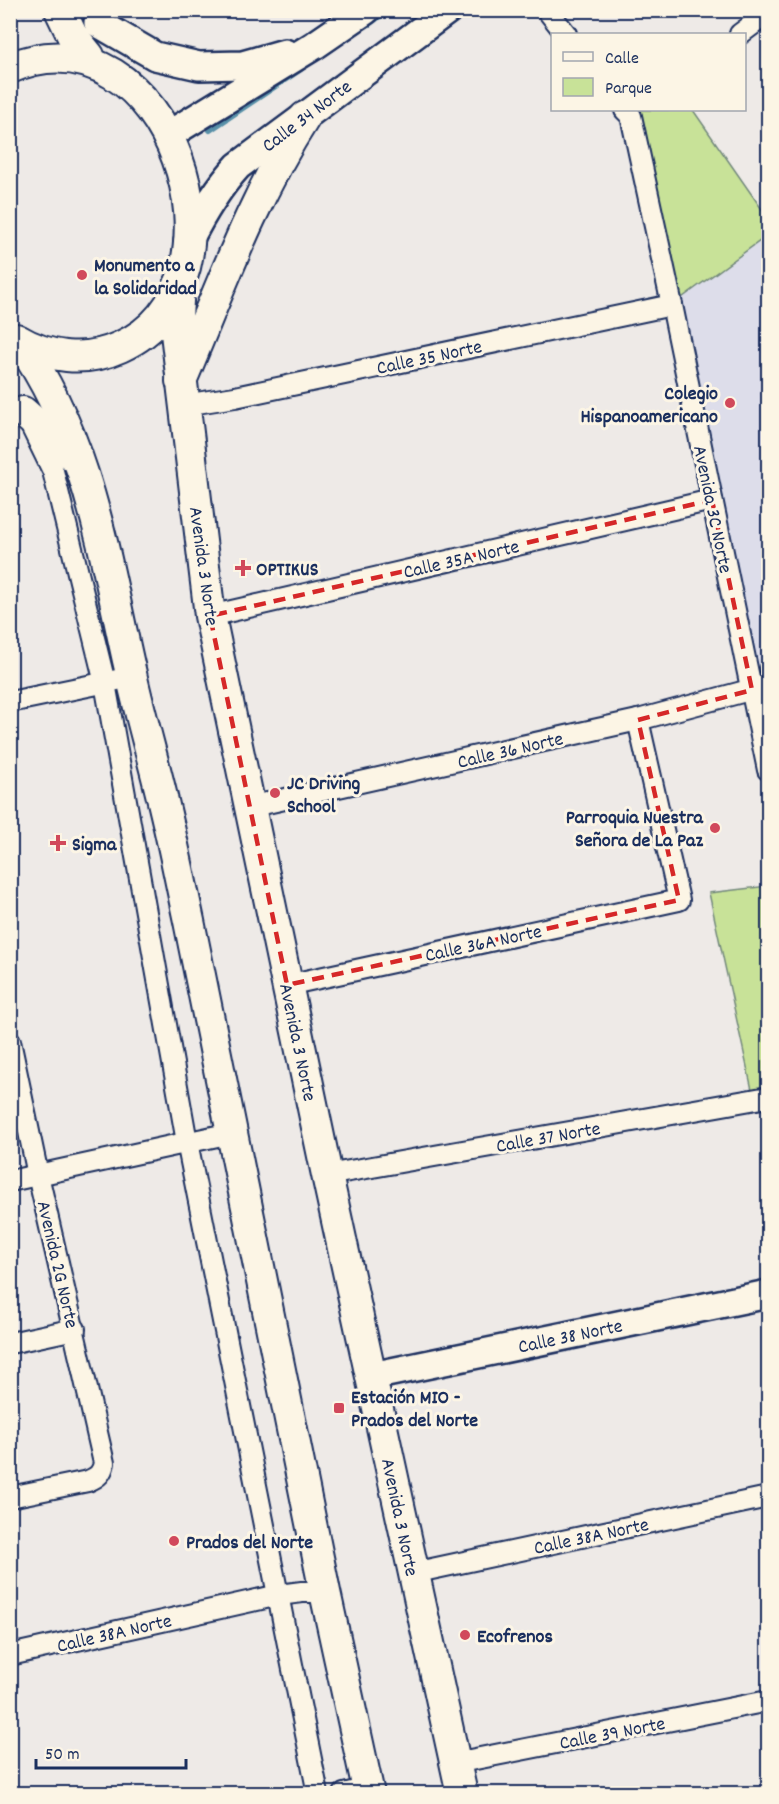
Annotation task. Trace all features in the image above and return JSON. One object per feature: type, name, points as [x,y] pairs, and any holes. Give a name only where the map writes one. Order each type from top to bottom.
[{"type":"main road","points":[[60,10],[72,35],[88,56]]},
{"type":"main road","points":[[10,68],[42,56],[66,53],[88,56],[113,65],[137,84],[155,106],[170,134],[185,175],[189,214],[188,242],[179,285],[164,313],[136,340],[105,353],[70,357],[43,352],[15,339]]},
{"type":"main road","points":[[183,393],[268,181],[285,147],[305,117]]},
{"type":"main road","name":"Avenida 3 Norte","points":[[179,285],[176,333],[210,616],[327,1175],[462,1794]]},
{"type":"main road","points":[[15,339],[34,363],[51,395],[80,461],[97,519],[118,680],[168,822],[325,1592],[360,1792]]},
{"type":"main road","points":[[17,407],[80,461]]},
{"type":"street","points":[[170,134],[315,45],[366,10]]},
{"type":"street","name":"Calle 34 Norte","points":[[188,242],[204,210],[222,183],[238,166],[448,10]]},
{"type":"street","points":[[547,10],[565,33]]},
{"type":"street","points":[[741,33],[768,13]]},
{"type":"street","points":[[96,16],[155,56],[199,66],[243,65],[315,45]]},
{"type":"street","points":[[96,16],[137,84]]},
{"type":"street","name":"Avenida 3C Norte","points":[[632,112],[712,500],[760,688],[768,770]]},
{"type":"street","name":"Calle 35 Norte","points":[[183,393],[235,397],[672,305]]},
{"type":"street","points":[[17,407],[53,471],[118,680],[187,1142],[318,1794]]},
{"type":"street","name":"Calle 35A Norte","points":[[210,616],[712,500]]},
{"type":"street","points":[[10,702],[118,680]]},
{"type":"street","name":"Calle 36 Norte","points":[[249,807],[638,720],[760,688]]},
{"type":"street","name":"Calle 36A Norte","points":[[287,985],[679,900],[638,720]]},
{"type":"street","name":"Avenida 2G Norte","points":[[10,1041],[38,1175],[104,1463],[102,1471],[96,1478],[10,1497]]},
{"type":"street","name":"Calle 37 Norte","points":[[327,1175],[768,1097]]},
{"type":"street","points":[[10,1181],[231,1133]]},
{"type":"street","name":"Calle 38 Norte","points":[[372,1376],[768,1294]]},
{"type":"street","points":[[10,1343],[75,1329]]},
{"type":"street","name":"Calle 38A Norte","points":[[413,1573],[768,1497]]},
{"type":"street","name":"Calle 38A Norte","points":[[10,1655],[279,1595],[325,1592]]},
{"type":"street","name":"Calle 39 Norte","points":[[455,1762],[768,1701]]},
{"type":"highlighted area","points":[[712,500],[752,690],[638,720],[679,900],[287,985],[210,616]]},
{"type":"shaded area","name":"Colegio Hispanoamericano","points":[[768,235],[768,685],[752,690],[672,305]]},
{"type":"green space","points":[[638,111],[694,111],[768,218],[768,235],[672,305],[631,116]]},
{"type":"green space","points":[[768,886],[768,1097],[754,1099],[709,893]]},
{"type":"waterway","points":[[369,24],[388,10]]},
{"type":"waterway","points":[[210,130],[301,69]]},
{"type":"place","name":"Monumento a la Solidaridad","points":[[82,275]]},
{"type":"place","name":"Colegio Hispanoamericano","points":[[730,403]]},
{"type":"place","name":"OPTIKUS","points":[[243,568]]},
{"type":"place","name":"JC Driving School","points":[[275,793]]},
{"type":"place","name":"Parroquia Nuestra Señora de La Paz","points":[[715,828]]},
{"type":"place","name":"Sigma","points":[[58,843]]},
{"type":"place","name":"Estación MIO - Prados del Norte","points":[[339,1408]]},
{"type":"place","name":"Prados del Norte","points":[[174,1541]]},
{"type":"place","name":"Ecofrenos","points":[[465,1635]]}]
